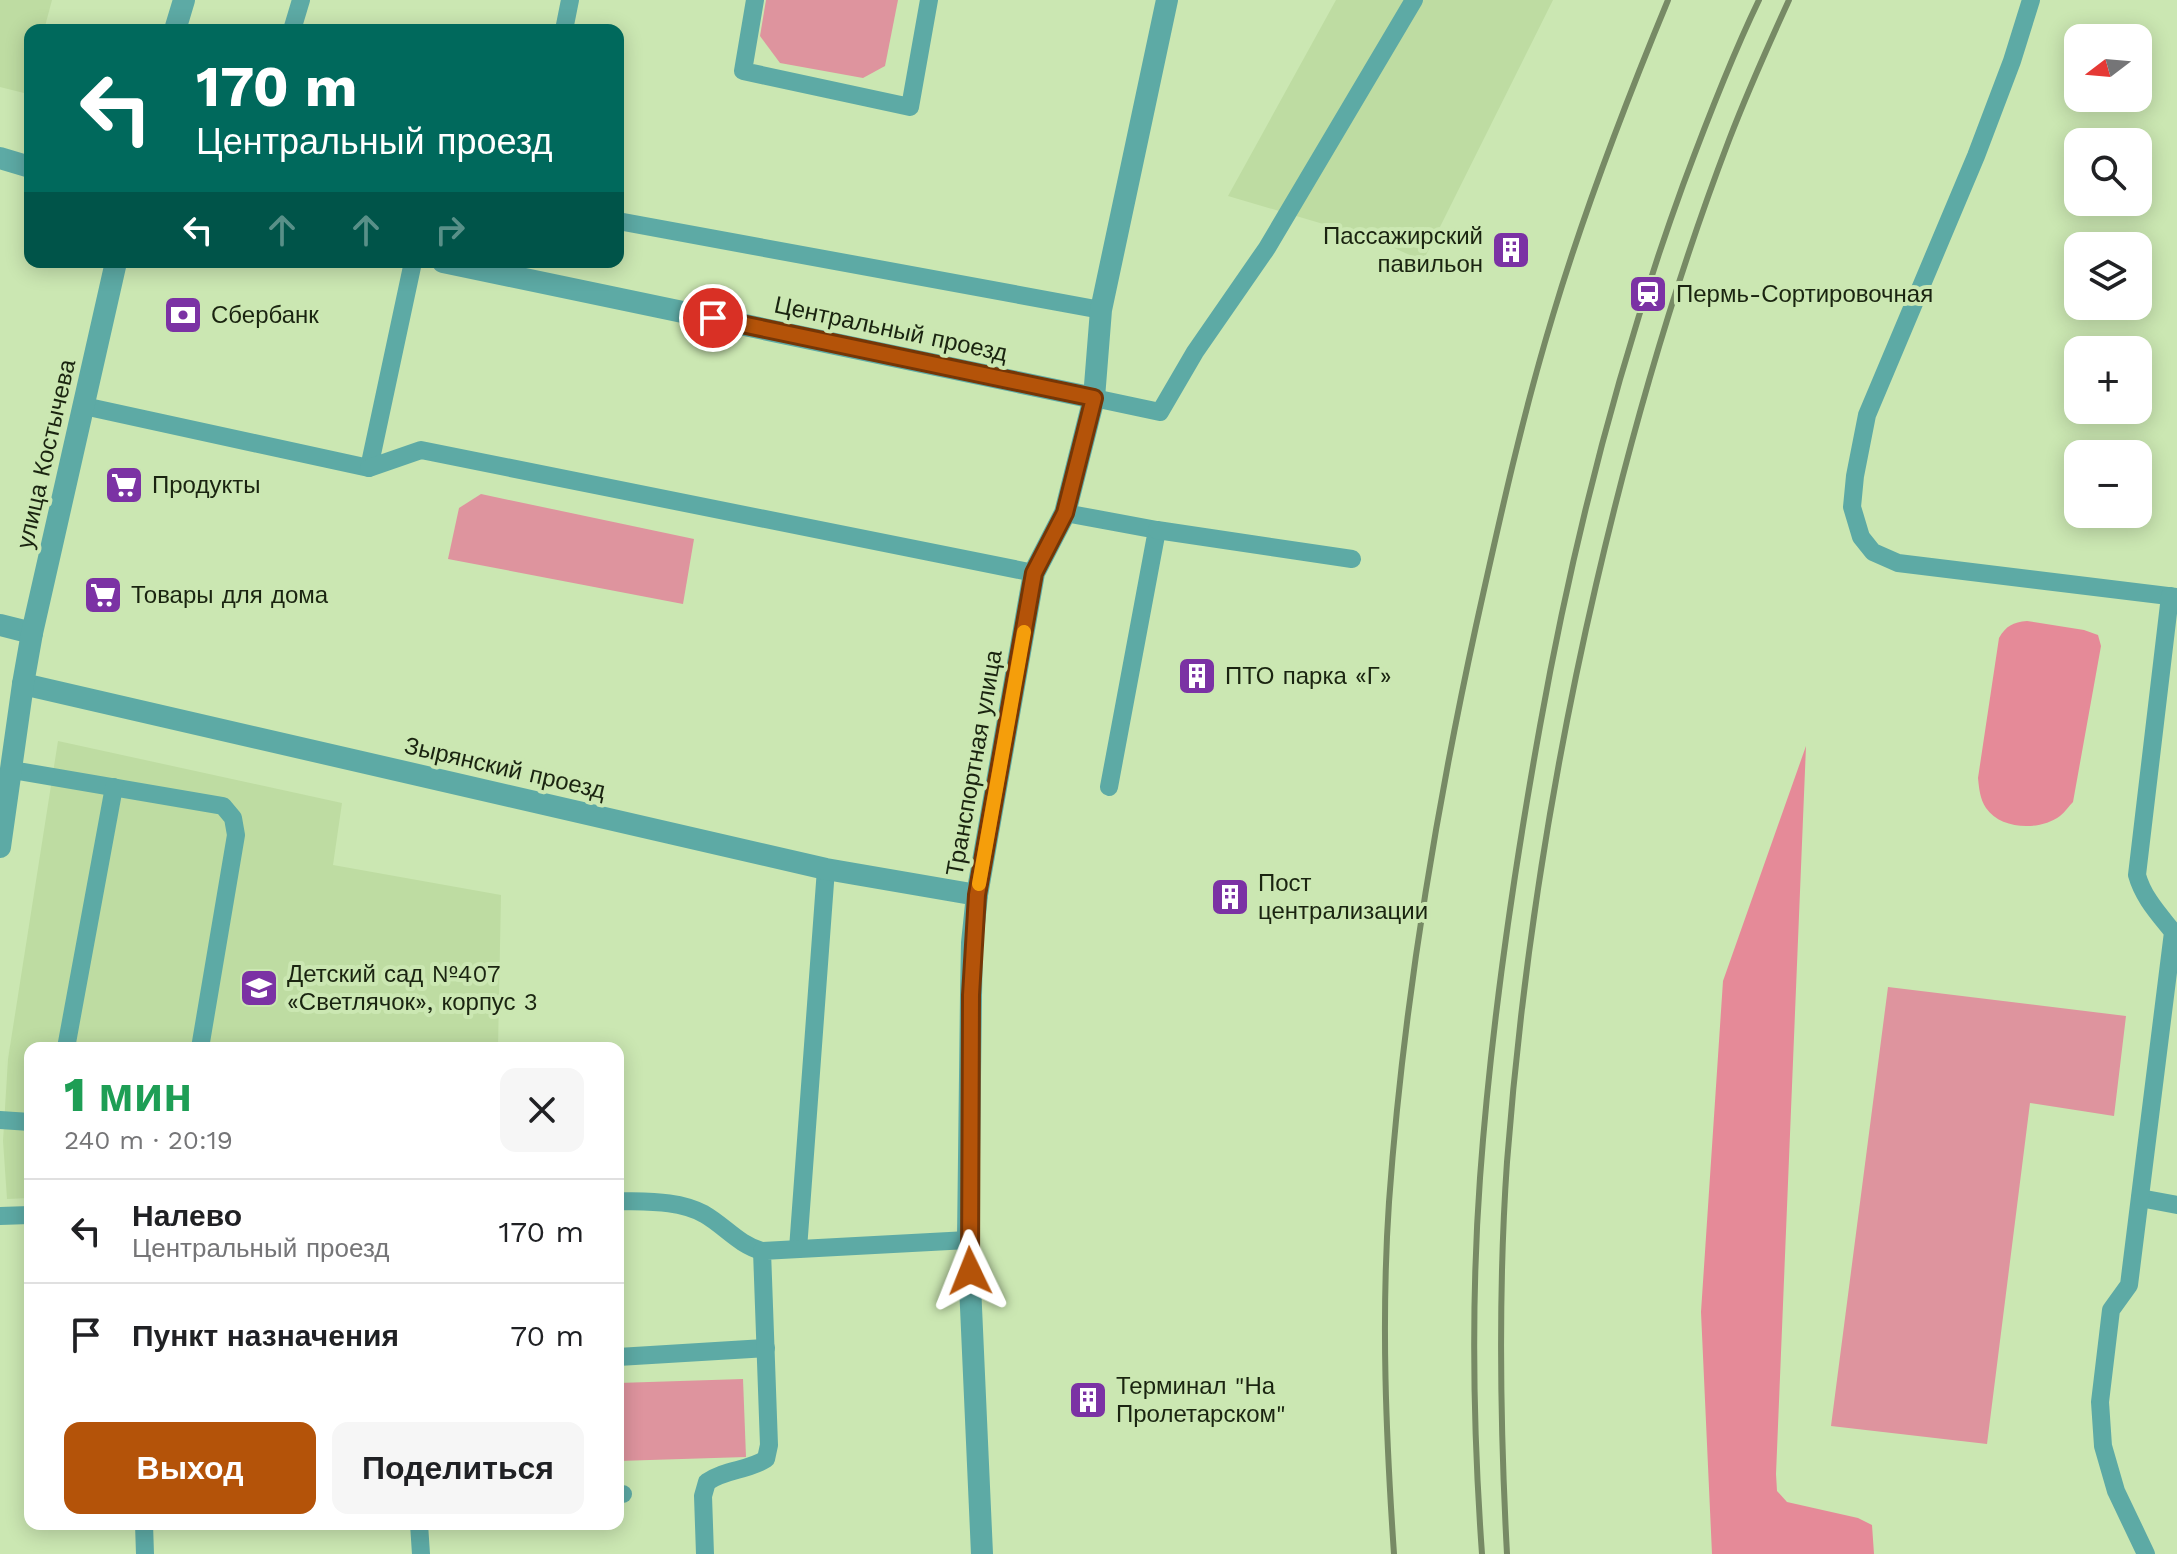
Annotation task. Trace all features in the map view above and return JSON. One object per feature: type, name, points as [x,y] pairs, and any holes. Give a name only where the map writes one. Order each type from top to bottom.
[{"type":"street","points":[[177,24],[184,0]]},
{"type":"street","name":"Транспортная улица","points":[[982,1554],[968,1240],[971,995],[977,895],[1034,573],[1065,513],[1094,398],[1101,310],[1167,0]]},
{"type":"street","points":[[0,158],[24,165]]},
{"type":"street","name":"улица Костычева","points":[[0,847],[32,633],[115,268]]},
{"type":"street","name":"Центральный проезд","points":[[472,268],[1094,398]]},
{"type":"street","points":[[0,625],[32,633]]},
{"type":"street","name":"Зырянский проезд","points":[[23,684],[826,869],[977,895]]},
{"type":"lane","points":[[294,24],[301,0]]},
{"type":"lane","points":[[565,24],[570,0]]},
{"type":"lane","points":[[755,0],[743,71],[910,107],[929,0]]},
{"type":"lane","points":[[1094,398],[1160,412],[1195,352],[1267,248],[1414,0]]},
{"type":"lane","points":[[2031,0],[1976,156],[1867,415],[1852,507],[1861,537],[1873,552],[1898,563],[2173,596],[2137,875],[2148,900],[2175,929],[2129,1285],[2111,1310],[2100,1402],[2103,1446],[2116,1491],[2146,1554]]},
{"type":"lane","points":[[624,222],[1101,310]]},
{"type":"lane","points":[[369,468],[412,268]]},
{"type":"lane","points":[[84,406],[369,468],[421,450],[1034,573]]},
{"type":"lane","points":[[1065,513],[1352,559]]},
{"type":"lane","points":[[1109,787],[1157,530]]},
{"type":"lane","points":[[12,770],[223,806],[233,818],[236,835],[201,1042]]},
{"type":"lane","points":[[67,1042],[114,787]]},
{"type":"lane","points":[[798,1249],[826,869]]},
{"type":"lane","points":[[0,1120],[24,1122]]},
{"type":"lane","points":[[2140,1198],[2177,1205]]},
{"type":"lane","points":[[624,1201],[683,1205],[706,1215],[741,1242],[762,1251],[968,1240]]},
{"type":"lane","points":[[0,1216],[24,1215]]},
{"type":"lane","points":[[705,1554],[703,1496],[707,1482],[719,1474],[757,1465],[766,1459],[769,1445],[762,1251]]},
{"type":"lane","points":[[624,1357],[766,1348]]},
{"type":"lane","points":[[144,1530],[145,1554]]},
{"type":"lane","points":[[419,1530],[421,1554]]},
{"type":"shaded area","points":[[0,0],[52,0],[46,24],[24,24],[24,93],[0,87]]},
{"type":"shaded area","points":[[766,0],[898,0],[885,66],[863,78],[780,63],[760,36]]},
{"type":"shaded area","points":[[1336,0],[1553,0],[1423,261],[1374,239],[1228,196]]},
{"type":"shaded area","points":[[481,494],[694,539],[683,604],[448,559],[459,508]]},
{"type":"shaded area","points":[[2027,621],[2084,630],[2098,635],[2101,646],[2073,802],[2052,821],[2021,826],[2001,821],[1986,808],[1978,778],[1999,638],[2010,625]]},
{"type":"shaded area","name":"Детский сад №407 «Светлячок», корпус 3","points":[[58,741],[342,803],[333,865],[501,895],[498,1042],[24,1042],[24,1198],[7,1199],[3,1141],[8,1059]]},
{"type":"shaded area","points":[[1806,746],[1777,1491],[1787,1502],[1858,1518],[1872,1525],[1874,1554],[1712,1554],[1701,1312],[1723,981]]},
{"type":"shaded area","points":[[1888,987],[2126,1016],[2114,1116],[2030,1103],[1987,1444],[1831,1426]]},
{"type":"shaded area","points":[[743,1379],[746,1457],[624,1461],[624,1383]]},
{"type":"railway","points":[[1394,1554],[1386,1378],[1385,1290],[1389,1202],[1412,984],[1434,840],[1476,626],[1542,353],[1592,196],[1668,0]]},
{"type":"railway","points":[[1482,1554],[1474,1366],[1480,1178],[1504,951],[1540,726],[1583,520],[1638,318],[1700,138],[1759,0]]},
{"type":"railway","points":[[1507,1554],[1501,1358],[1507,1162],[1521,1016],[1552,800],[1596,585],[1655,360],[1729,140],[1789,0]]},
{"type":"slow traffic","points":[[979,884],[1024,632]]},
{"type":"place","name":"Пассажирский павильон","points":[[1511,250]]},
{"type":"place","name":"Пермь-Сортировочная","points":[[1648,294]]},
{"type":"place","name":"Сбербанк","points":[[183,315]]},
{"type":"place","name":"Продукты","points":[[124,485]]},
{"type":"place","name":"Товары для дома","points":[[103,595]]},
{"type":"place","name":"ПТО парка «Г»","points":[[1197,676]]},
{"type":"place","name":"Пост централизации","points":[[1230,897]]},
{"type":"place","name":"Детский сад №407 «Светлячок», корпус 3","points":[[259,988]]},
{"type":"place","name":"Терминал \"На Пролетарском\"","points":[[1088,1400]]},
{"type":"route","points":[[713,318],[1094,398],[1065,513],[1034,573],[977,895],[971,995],[970,1271]]}]
